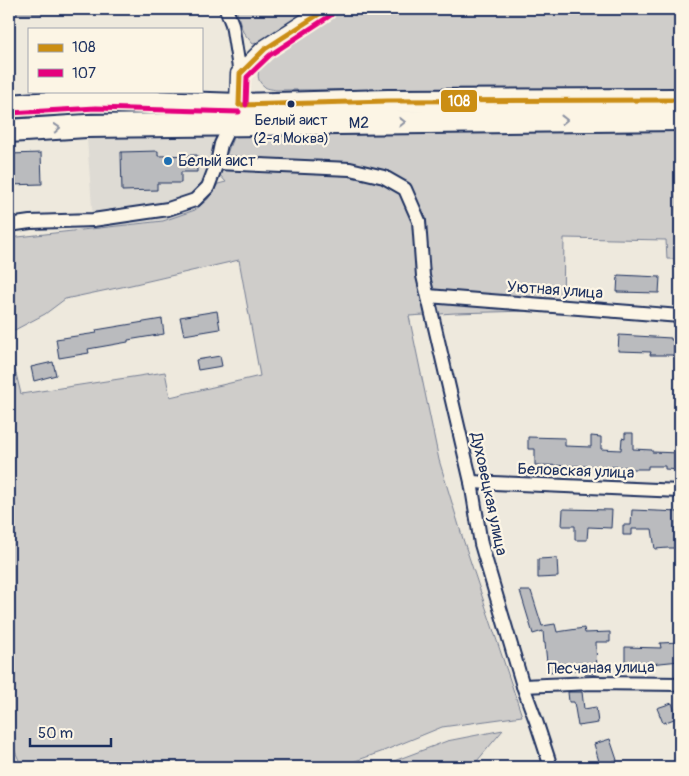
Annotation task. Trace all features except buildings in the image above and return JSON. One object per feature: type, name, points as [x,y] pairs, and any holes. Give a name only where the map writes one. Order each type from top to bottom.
[{"type":"highway","points":[[9,106],[96,100],[235,114],[388,101],[680,100]]},
{"type":"highway","name":"М2","points":[[9,131],[235,114],[680,119]]},
{"type":"street","points":[[9,225],[30,222],[93,220],[168,209],[195,200],[208,186],[217,163],[221,144],[235,114],[240,74],[232,24],[226,9]]},
{"type":"street","points":[[240,74],[265,49],[327,9]]},
{"type":"street","name":"Духовецкая улица","points":[[217,163],[350,169],[384,177],[405,189],[419,221],[423,276],[471,482],[481,544],[523,686],[551,767]]},
{"type":"street","name":"Уютная улица","points":[[428,296],[680,316]]},
{"type":"street","name":"Беловская улица","points":[[471,482],[680,491]]},
{"type":"street","name":"Песчаная улица","points":[[523,686],[594,683],[680,684]]},
{"type":"shaded area","points":[[9,9],[208,9],[209,11],[9,14]]},
{"type":"shaded area","points":[[236,9],[311,9],[263,41],[253,44],[243,32]]},
{"type":"shaded area","points":[[338,9],[680,9],[680,90],[276,90],[266,88],[258,77],[260,66],[264,59]]},
{"type":"shaded area","points":[[239,94],[234,135],[219,174],[218,184],[208,199],[195,210],[164,221],[95,228],[86,126],[96,100]]},
{"type":"shaded area","points":[[680,117],[680,259],[667,259],[666,240],[564,238],[563,310],[409,316],[439,460],[463,539],[522,716],[442,727],[338,767],[22,767],[9,738],[9,345],[21,394],[165,372],[170,397],[260,376],[239,260],[65,299],[45,314],[9,333],[9,238],[163,221],[195,210],[208,199],[218,184],[226,182],[219,174],[234,135]]},
{"type":"shaded area","points":[[503,730],[472,767],[378,767],[447,741]]},
{"type":"transit line","name":"108","points":[[239,105],[240,74],[265,49],[327,9]]},
{"type":"transit line","name":"107","points":[[246,105],[247,77],[270,55],[331,15]]},
{"type":"transit line","name":"108","points":[[239,105],[388,101],[680,100]]},
{"type":"transit line","name":"107","points":[[10,113],[96,108],[239,112]]},
{"type":"place","name":"Белый аист (2-я Моква)","points":[[291,104]]},
{"type":"place","name":"Белый аист","points":[[168,161]]}]
